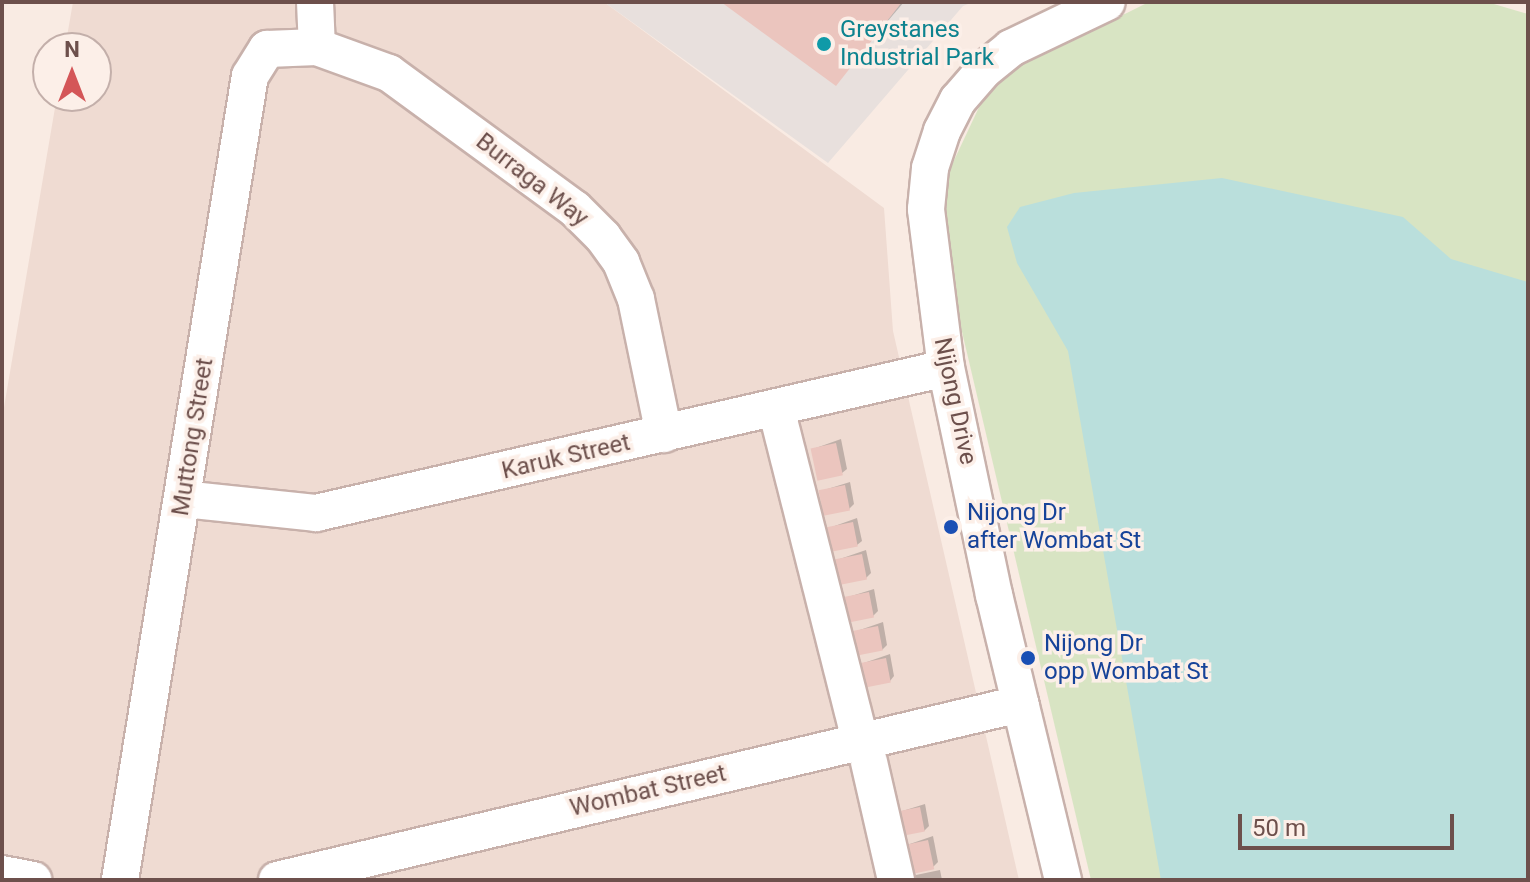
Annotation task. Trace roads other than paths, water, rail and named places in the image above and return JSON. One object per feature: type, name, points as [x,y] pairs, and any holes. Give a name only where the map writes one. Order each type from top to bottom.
[{"type":"street","points":[[315,2],[317,47]]},
{"type":"street","name":"Nijong Drive","points":[[1063,880],[946,368],[926,209],[930,168],[942,131],[958,100],[1011,48],[1107,2]]},
{"type":"street","name":"Burraga Way","points":[[317,47],[389,73],[575,209],[603,237],[621,262],[636,299],[664,434]]},
{"type":"street","name":"Muttong Street","points":[[120,880],[250,76],[267,49],[317,47]]},
{"type":"street","name":"Karuk Street","points":[[183,499],[316,513],[946,368]]},
{"type":"street","points":[[776,408],[896,880]]},
{"type":"street","name":"Wombat Street","points":[[277,880],[1023,715]]},
{"type":"street","name":"Wombat Street","points":[[372,880],[864,751]]},
{"type":"street","points":[[2,874],[33,880]]},
{"type":"water","points":[[1222,178],[1403,217],[1451,259],[1528,282],[1528,880],[1161,880],[1068,351],[1017,263],[1007,227],[1020,207],[1074,193]]},
{"type":"place","name":"Greystanes Industrial Park","points":[[824,44]]},
{"type":"place","name":"Nijong Dr after Wombat St","points":[[951,527]]},
{"type":"place","name":"Nijong Dr opp Wombat St","points":[[1028,658]]}]
